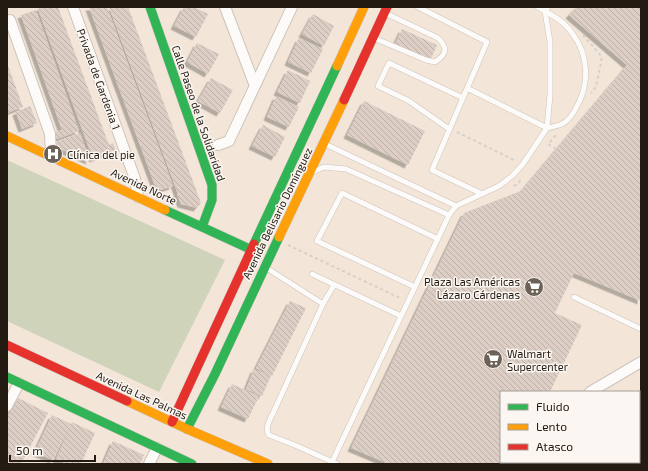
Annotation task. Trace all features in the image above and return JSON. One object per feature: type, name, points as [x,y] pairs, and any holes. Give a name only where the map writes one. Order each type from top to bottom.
[{"type":"street","name":"Privada de Gardenia 1","points":[[73,7],[135,179],[138,197]]},
{"type":"street","name":"Calle Paseo de la Solidaridad","points":[[150,7],[212,184],[212,200],[202,226]]},
{"type":"street","points":[[225,7],[255,86]]},
{"type":"street","points":[[218,145],[229,141],[292,7]]},
{"type":"street","name":"Avenida Belisario Domínguez","points":[[172,422],[364,7]]},
{"type":"street","name":"Avenida Belisario Domínguez","points":[[187,429],[215,374],[264,266],[311,172],[386,10]]},
{"type":"street","points":[[10,20],[50,134],[51,157]]},
{"type":"street","name":"Avenida Norte","points":[[7,136],[252,250],[264,266]]},
{"type":"street","name":"Avenida Las Palmas","points":[[7,345],[187,429],[268,464]]},
{"type":"street","points":[[592,391],[641,362]]},
{"type":"street","points":[[198,367],[215,374]]},
{"type":"street","points":[[7,377],[192,464]]},
{"type":"street","points":[[7,406],[19,383]]},
{"type":"street","points":[[149,464],[157,448]]},
{"type":"lane","points":[[418,7],[487,42],[432,170],[482,194]]},
{"type":"lane","points":[[467,88],[547,128],[563,124],[573,114],[582,99],[586,82],[586,64],[581,48],[572,32],[560,20],[546,9],[538,7]]},
{"type":"lane","points":[[332,462],[449,215],[456,206],[499,186],[512,176],[547,128],[550,95],[550,42],[546,9]]},
{"type":"lane","points":[[374,37],[426,60],[435,62],[443,57],[446,50],[444,43],[438,38],[386,10]]},
{"type":"lane","points":[[449,129],[409,101],[378,86],[390,63],[463,98]]},
{"type":"lane","points":[[324,144],[456,206]]},
{"type":"lane","points":[[311,172],[324,167],[346,169],[449,215]]},
{"type":"lane","points":[[415,287],[317,241],[342,193],[438,239]]},
{"type":"lane","points":[[264,266],[324,304]]},
{"type":"lane","points":[[312,274],[401,316]]},
{"type":"lane","points":[[334,285],[267,428],[267,432],[269,435],[338,464]]},
{"type":"lane","points":[[574,297],[641,329]]},
{"type":"path","points":[[449,129],[522,164],[528,169],[518,184],[511,187]]},
{"type":"path","points":[[544,149],[548,144]]},
{"type":"path","points":[[278,240],[408,302]]},
{"type":"green space","points":[[7,160],[225,260],[159,392],[7,321]]},
{"type":"building","points":[[40,7],[58,7],[109,145],[113,143],[116,150],[93,159],[38,9]]},
{"type":"building","points":[[89,7],[107,7],[173,186],[157,191]]},
{"type":"building","points":[[109,7],[128,7],[201,203],[197,208],[181,204]]},
{"type":"building","points":[[184,7],[194,7],[208,14],[196,37],[174,26]]},
{"type":"building","points":[[576,7],[641,7],[641,301],[574,273],[555,313],[582,325],[550,391],[500,391],[500,463],[516,464],[389,464],[351,448],[464,213],[521,191],[627,65],[569,15]]},
{"type":"building","points":[[36,10],[79,131],[57,139],[55,132],[62,130],[21,15]]},
{"type":"building","points":[[313,14],[334,26],[324,46],[302,34]]},
{"type":"building","points":[[402,29],[437,45],[431,59],[395,44]]},
{"type":"building","points":[[299,38],[323,49],[311,73],[288,62]]},
{"type":"building","points":[[197,43],[219,54],[208,74],[187,62]]},
{"type":"building","points":[[7,63],[23,107],[7,113]]},
{"type":"building","points":[[288,70],[310,81],[300,103],[277,92]]},
{"type":"building","points":[[211,78],[233,90],[220,113],[198,101]]},
{"type":"building","points":[[276,96],[299,107],[289,127],[267,117]]},
{"type":"building","points":[[364,101],[425,131],[408,165],[347,135]]},
{"type":"building","points":[[30,106],[37,123],[22,129],[16,112]]},
{"type":"building","points":[[263,125],[285,137],[275,157],[252,146]]},
{"type":"building","points":[[80,133],[90,161],[58,148],[56,142]]},
{"type":"building","points":[[290,301],[306,308],[272,376],[256,368]]},
{"type":"building","points":[[254,369],[271,376],[262,396],[246,389]]},
{"type":"building","points":[[232,384],[259,396],[248,419],[221,407]]},
{"type":"building","points":[[641,390],[640,418],[640,391]]},
{"type":"building","points":[[18,398],[48,413],[21,464],[7,464],[7,418]]},
{"type":"building","points":[[52,415],[71,424],[53,460],[35,452]]},
{"type":"building","points":[[72,422],[95,433],[81,464],[67,464],[56,459]]},
{"type":"building","points":[[113,441],[144,455],[140,464],[103,464]]},
{"type":"traffic: fast","points":[[150,7],[212,185],[212,200],[202,227]]},
{"type":"traffic: fast","points":[[254,244],[337,66]]},
{"type":"traffic: fast","points":[[165,210],[252,250],[257,257]]},
{"type":"traffic: fast","points":[[187,429],[215,374],[279,237]]},
{"type":"traffic: fast","points":[[7,377],[192,464]]},
{"type":"traffic: slow","points":[[337,66],[364,7]]},
{"type":"traffic: slow","points":[[279,237],[344,100]]},
{"type":"traffic: slow","points":[[7,136],[165,210]]},
{"type":"traffic: slow","points":[[127,401],[268,464]]},
{"type":"traffic: jam","points":[[344,100],[387,7]]},
{"type":"traffic: jam","points":[[172,422],[254,244]]},
{"type":"traffic: jam","points":[[7,345],[127,401]]},
{"type":"place","name":"Clínica del pie","points":[[53,154]]},
{"type":"place","name":"Plaza Las Américas Lázaro Cárdenas","points":[[534,287]]},
{"type":"place","name":"Walmart Supercenter","points":[[493,359]]}]
